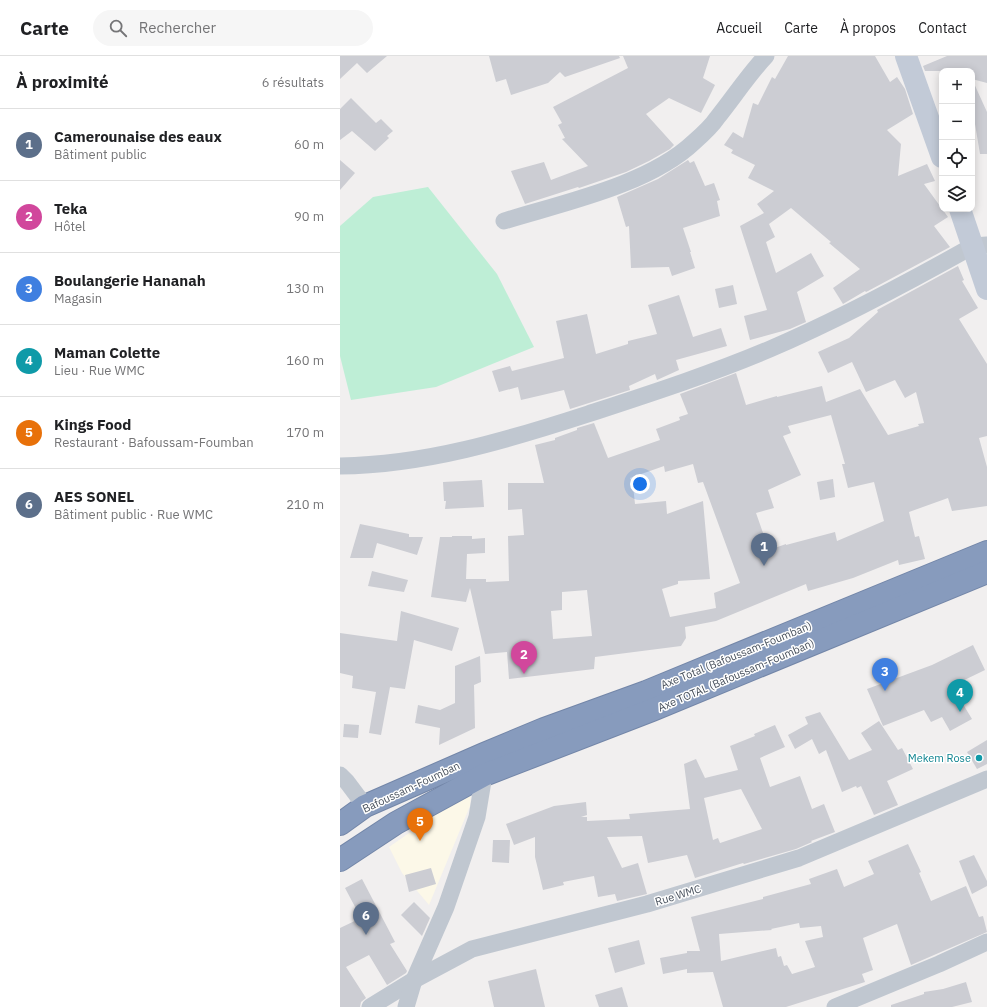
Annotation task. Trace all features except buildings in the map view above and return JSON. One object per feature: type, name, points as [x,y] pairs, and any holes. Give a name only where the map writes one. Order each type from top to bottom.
[{"type":"highway","points":[[957,574],[987,552]]},
{"type":"highway","name":"Axe TOTAL (Bafoussam-Foumban)","points":[[484,764],[652,710],[957,574],[987,572]]},
{"type":"highway","name":"Bafoussam-Foumban","points":[[340,824],[365,806],[484,764]]},
{"type":"highway","name":"Bafoussam-Foumban","points":[[340,860],[484,764]]},
{"type":"street","points":[[504,221],[629,182],[669,161],[692,144],[716,120],[751,72],[766,56]]},
{"type":"street","points":[[906,56],[939,149]]},
{"type":"street","points":[[962,212],[980,246],[987,289]]},
{"type":"street","points":[[340,466],[368,466],[426,458],[519,436],[683,383],[770,349],[878,298],[980,246]]},
{"type":"street","points":[[406,1007],[414,980],[446,907],[477,817],[484,764]]},
{"type":"street","name":"Rue WMC","points":[[370,1007],[414,980],[472,949],[647,904],[799,858],[987,779]]},
{"type":"street","points":[[342,780],[365,806]]},
{"type":"street","points":[[835,1007],[939,964],[987,942]]},
{"type":"shaded area","points":[[471,790],[470,806],[429,905],[402,873],[389,847]]},
{"type":"green space","points":[[428,187],[497,274],[534,347],[436,387],[351,400],[340,356],[340,226],[373,197]]},
{"type":"place","name":"Camerounaise des eaux","points":[[764,566]]},
{"type":"place","name":"Teka","points":[[524,674]]},
{"type":"place","name":"Boulangerie Hananah","points":[[885,691]]},
{"type":"place","name":"Maman Colette","points":[[960,712]]},
{"type":"place","name":"Mekem Rose","points":[[979,758]]},
{"type":"place","name":"Kings Food","points":[[420,841]]},
{"type":"place","name":"AES SONEL","points":[[366,935]]}]
